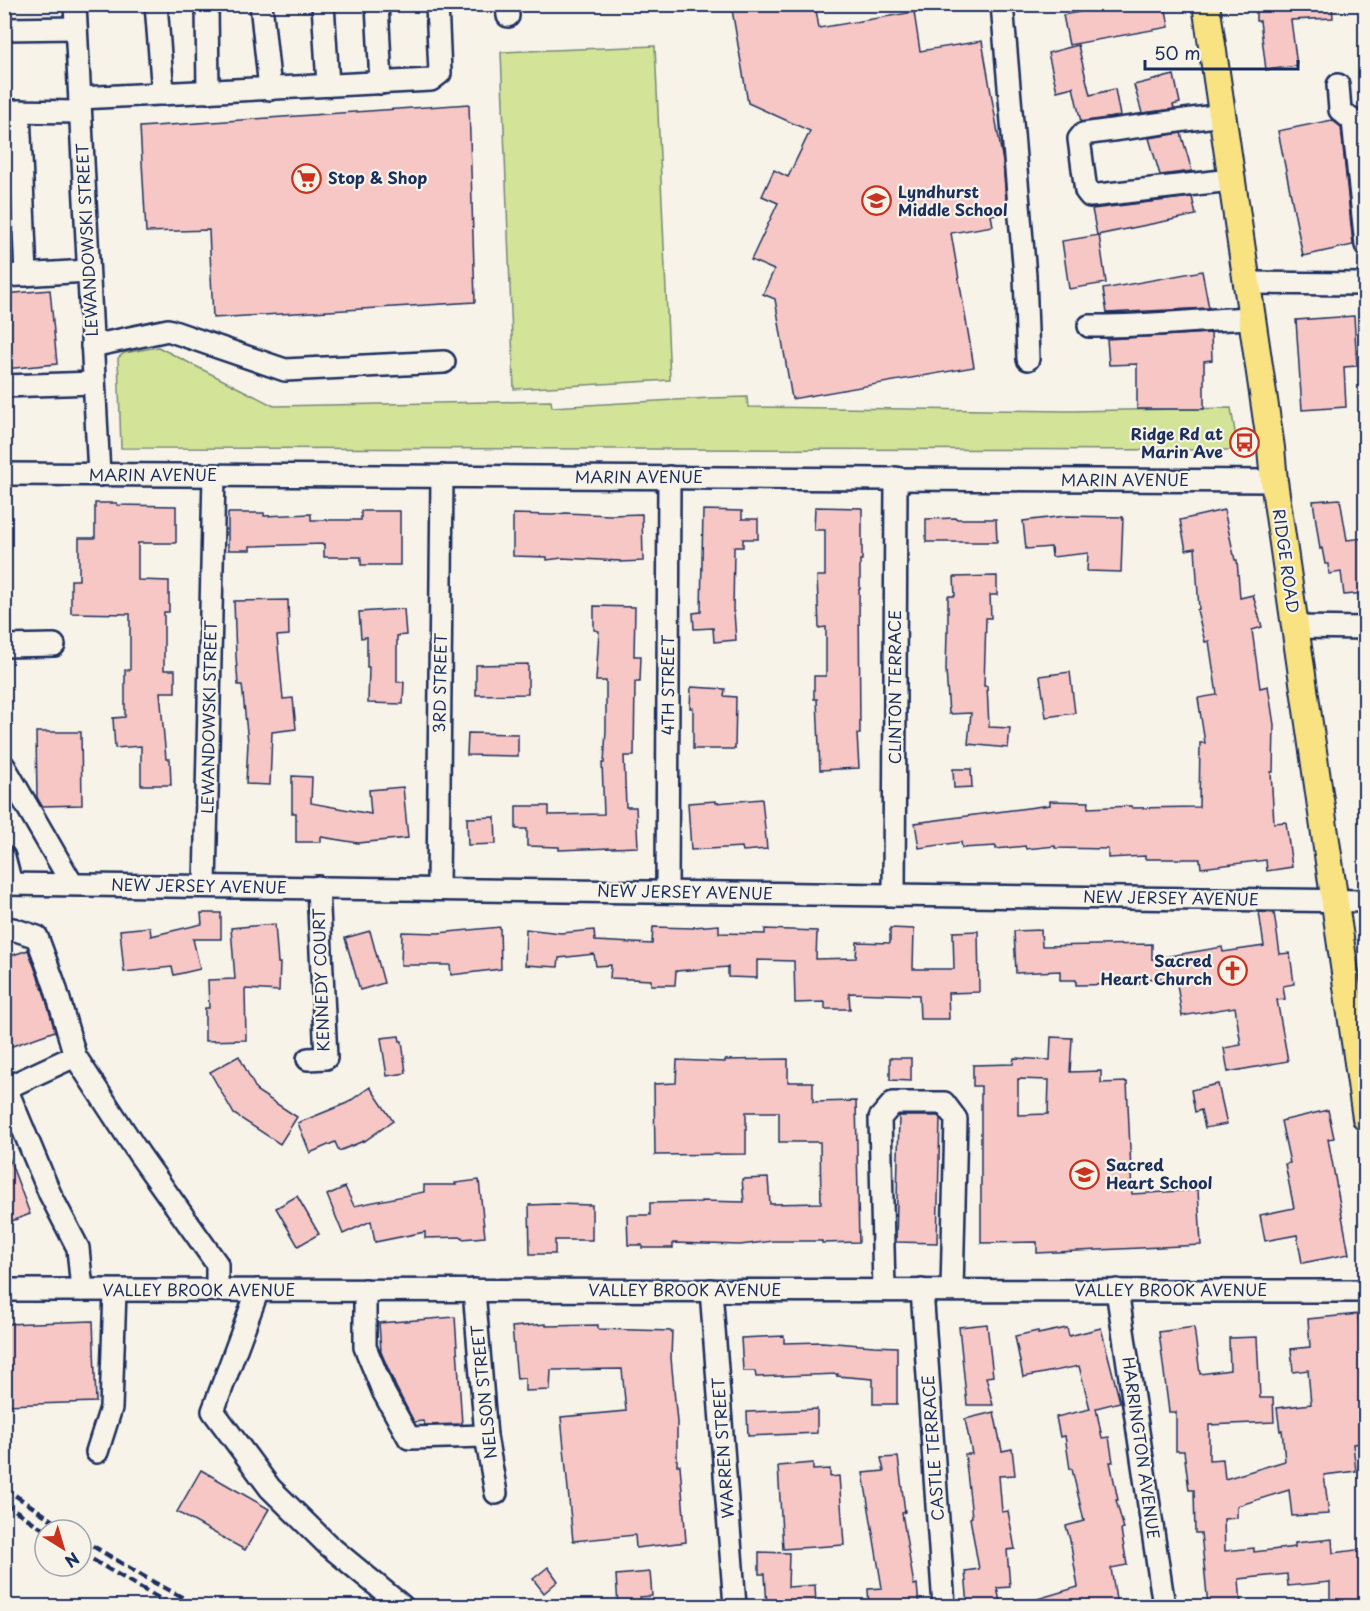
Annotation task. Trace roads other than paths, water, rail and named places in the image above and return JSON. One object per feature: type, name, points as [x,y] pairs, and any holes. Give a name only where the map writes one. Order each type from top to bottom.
[{"type":"main road","name":"RIDGE ROAD","points":[[1206,4],[1365,1105]]},
{"type":"street","name":"LEWANDOWSKI STREET","points":[[75,4],[99,475]]},
{"type":"street","points":[[156,4],[164,94]]},
{"type":"street","points":[[207,4],[208,92]]},
{"type":"street","points":[[261,4],[270,89]]},
{"type":"street","points":[[323,4],[328,86]]},
{"type":"street","points":[[377,4],[381,83]]},
{"type":"street","points":[[26,275],[12,111],[164,94],[431,80],[440,73],[437,4]]},
{"type":"street","points":[[1002,4],[1025,276],[1028,359]]},
{"type":"street","points":[[4,29],[76,28]]},
{"type":"street","points":[[1338,85],[1340,110],[1353,121],[1365,245]]},
{"type":"street","points":[[1222,115],[1083,134],[1079,139],[1086,191],[1090,196],[1231,180]]},
{"type":"street","points":[[4,276],[88,271]]},
{"type":"street","points":[[1246,283],[1365,284]]},
{"type":"street","points":[[1089,326],[1157,325],[1251,318]]},
{"type":"street","points":[[92,346],[168,330],[285,370],[444,362]]},
{"type":"street","points":[[4,386],[94,383]]},
{"type":"street","name":"MARIN AVENUE","points":[[4,474],[1274,481]]},
{"type":"street","name":"LEWANDOWSKI STREET","points":[[205,886],[214,475]]},
{"type":"street","name":"3RD STREET","points":[[438,889],[442,476]]},
{"type":"street","name":"4TH STREET","points":[[667,892],[669,477]]},
{"type":"street","name":"CLINTON TERRACE","points":[[894,895],[896,478]]},
{"type":"street","points":[[1295,627],[1365,627]]},
{"type":"street","points":[[4,646],[54,645]]},
{"type":"street","points":[[4,766],[72,884]]},
{"type":"street","points":[[4,857],[8,884]]},
{"type":"street","name":"NEW JERSEY AVENUE","points":[[8,884],[1365,901]]},
{"type":"street","name":"KENNEDY COURT","points":[[308,1059],[326,1058],[318,887]]},
{"type":"street","points":[[4,930],[13,928],[37,937],[55,986],[75,1056],[139,1154],[217,1264],[217,1290]]},
{"type":"street","points":[[75,1056],[6,1088],[50,1194],[78,1248],[82,1290]]},
{"type":"street","points":[[884,1290],[880,1118],[893,1103],[944,1103],[956,1119],[952,1290]]},
{"type":"street","name":"VALLEY BROOK AVENUE","points":[[4,1290],[1365,1291]]},
{"type":"street","points":[[258,1290],[213,1410],[270,1488],[328,1545],[402,1606]]},
{"type":"street","points":[[365,1290],[365,1347],[384,1393],[409,1438],[486,1436]]},
{"type":"street","name":"NELSON STREET","points":[[474,1290],[486,1436],[496,1493]]},
{"type":"street","name":"WARREN STREET","points":[[711,1290],[735,1606]]},
{"type":"street","name":"CASTLE TERRACE","points":[[922,1290],[944,1606]]},
{"type":"street","name":"HARRINGTON AVENUE","points":[[1117,1290],[1164,1606]]},
{"type":"street","points":[[97,1452],[111,1408],[115,1291]]},
{"type":"railway","points":[[4,1488],[49,1518]]},
{"type":"railway","points":[[4,1503],[33,1522]]},
{"type":"railway","points":[[93,1546],[198,1606]]},
{"type":"railway","points":[[93,1560],[172,1606]]},
{"type":"place","name":"Stop & Shop","points":[[307,178]]},
{"type":"place","name":"Lyndhurst Middle School","points":[[877,201]]},
{"type":"place","name":"Ridge Rd at Marin Ave","points":[[1244,443]]},
{"type":"place","name":"Sacred Heart Church","points":[[1233,970]]},
{"type":"place","name":"Sacred Heart School","points":[[1085,1174]]}]
